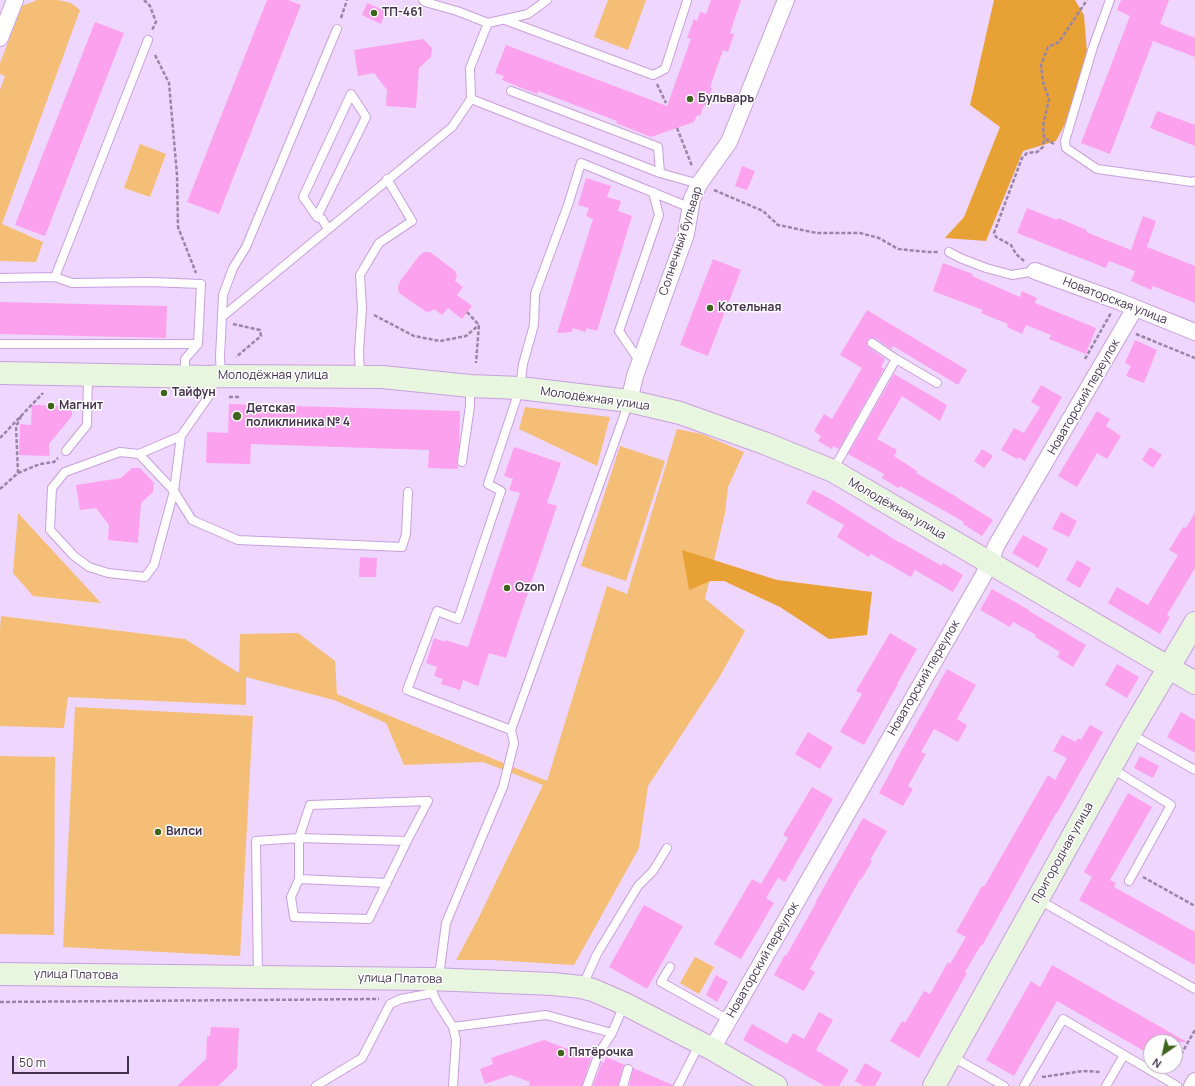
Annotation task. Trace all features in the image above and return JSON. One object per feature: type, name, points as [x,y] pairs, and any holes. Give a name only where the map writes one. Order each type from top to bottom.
[{"type":"street","points":[[0,38],[15,0]]},
{"type":"street","name":"Солнечный бульвар","points":[[629,401],[640,362],[686,234],[692,199],[699,184],[729,142],[786,0]]},
{"type":"street","name":"Новаторская улица","points":[[1035,271],[1136,308],[1195,332]]},
{"type":"street","name":"Новаторский переулок","points":[[706,1046],[729,1020],[990,563],[996,546],[1136,308]]},
{"type":"street","name":"Молодёжная улица","points":[[0,373],[382,377],[470,386],[520,388],[629,401],[687,416],[764,443],[833,471],[1195,683]]},
{"type":"street","name":"Пригородная улица","points":[[934,1086],[1130,733],[1195,623]]},
{"type":"street","name":"улица Платова","points":[[0,974],[258,977],[432,986],[553,984],[582,987],[593,990],[625,1004],[706,1046],[776,1086]]},
{"type":"street","points":[[1192,1086],[1195,1081]]},
{"type":"lane","points":[[423,0],[425,2],[457,11],[488,23],[528,14],[547,0]]},
{"type":"lane","points":[[505,20],[653,75],[665,69],[687,1],[686,0]]},
{"type":"lane","points":[[1110,0],[1093,47],[1069,126],[1065,141],[1066,148],[1097,169],[1195,182]]},
{"type":"lane","points":[[222,319],[328,228],[452,127],[471,99],[470,68],[488,23]]},
{"type":"lane","points":[[181,436],[139,454],[120,452],[65,472],[52,488],[50,530],[74,556],[89,567],[108,573],[145,577],[154,565],[174,491],[181,436],[209,396],[220,357],[223,295],[233,268],[246,247],[337,29]]},
{"type":"lane","points":[[55,277],[148,40]]},
{"type":"lane","points":[[511,91],[658,147],[660,173]]},
{"type":"lane","points":[[317,217],[366,117],[351,94],[303,197],[317,217],[322,219],[328,228]]},
{"type":"lane","points":[[471,99],[660,173],[699,184]]},
{"type":"lane","points":[[511,730],[407,690],[437,611],[458,620],[501,491],[488,484],[520,388],[523,364],[534,325],[534,294],[568,205],[581,163],[691,208]]},
{"type":"lane","points":[[360,376],[358,351],[362,308],[360,275],[379,243],[412,221],[387,179]]},
{"type":"lane","points":[[640,362],[619,331],[659,215],[653,192]]},
{"type":"lane","points":[[949,252],[986,268],[1012,275],[1035,271]]},
{"type":"lane","points":[[0,278],[55,277],[72,283],[150,282],[201,284],[198,344],[185,359],[185,376]]},
{"type":"lane","points":[[872,342],[896,359],[937,383]]},
{"type":"lane","points":[[0,344],[198,344]]},
{"type":"lane","points":[[833,471],[896,359]]},
{"type":"lane","points":[[66,451],[87,425],[88,374]]},
{"type":"lane","points":[[462,462],[470,406],[470,386]]},
{"type":"lane","points":[[316,1086],[362,1058],[390,1004],[432,986],[440,969],[446,923],[503,787],[514,742],[511,730],[629,401]]},
{"type":"lane","points":[[139,454],[174,491],[192,520],[238,540],[402,548],[406,534],[408,492]]},
{"type":"lane","points":[[1130,733],[1195,770]]},
{"type":"lane","points":[[1111,768],[1171,805],[1129,881]]},
{"type":"lane","points":[[428,801],[369,919],[294,917],[291,897],[299,879],[299,838],[310,805],[428,801]]},
{"type":"lane","points":[[258,977],[256,841],[299,838],[407,841]]},
{"type":"lane","points":[[582,987],[597,954],[638,886],[653,871],[667,848]]},
{"type":"lane","points":[[299,879],[388,883]]},
{"type":"lane","points":[[1037,899],[1195,989]]},
{"type":"lane","points":[[670,967],[661,982],[729,1020]]},
{"type":"lane","points":[[432,986],[437,1002],[453,1027],[456,1040],[453,1086]]},
{"type":"lane","points":[[587,1086],[599,1053],[612,1033],[625,1004]]},
{"type":"lane","points":[[453,1027],[546,1015],[612,1033]]},
{"type":"lane","points":[[1026,1082],[1063,1019],[1177,1086]]},
{"type":"lane","points":[[678,1086],[706,1046]]},
{"type":"lane","points":[[951,1055],[1004,1086]]},
{"type":"lane","points":[[1106,1086],[1124,1055]]},
{"type":"lane","points":[[622,1086],[628,1069]]},
{"type":"path","points":[[144,0],[150,6],[156,22],[148,40],[169,83],[177,175],[178,227],[201,284]]},
{"type":"path","points":[[337,29],[347,0]]},
{"type":"path","points":[[1035,271],[1016,254],[1011,245],[996,237],[994,233],[1022,158],[1027,153],[1037,152],[1043,147],[1043,126],[1049,99],[1043,82],[1041,65],[1048,47],[1059,42],[1087,0]]},
{"type":"path","points":[[653,75],[666,103]]},
{"type":"path","points":[[677,128],[699,184],[763,211],[778,225],[817,233],[860,233],[879,238],[898,249],[928,252],[949,252]]},
{"type":"path","points":[[1044,138],[1056,146],[1066,148]]},
{"type":"path","points":[[362,308],[414,336],[440,341],[466,336],[479,325]]},
{"type":"path","points":[[467,312],[479,325],[476,363]]},
{"type":"path","points":[[222,319],[260,330],[261,336],[236,357]]},
{"type":"path","points":[[1106,322],[1195,358]]},
{"type":"path","points":[[0,438],[44,391]]},
{"type":"path","points":[[229,396],[241,397]]},
{"type":"path","points":[[18,473],[16,427],[21,416]]},
{"type":"path","points":[[0,489],[18,473],[40,464],[54,462],[66,451]]},
{"type":"path","points":[[1134,872],[1195,906]]},
{"type":"path","points":[[0,1002],[401,999]]},
{"type":"path","points":[[1183,1051],[1195,1030]]},
{"type":"path","points":[[1026,1082],[1083,1071],[1114,1073]]},
{"type":"shaded area","points":[[37,0],[58,0],[71,3],[80,10],[2,224],[43,242],[36,262],[0,261],[0,90],[5,76],[0,74],[0,63],[22,6]]},
{"type":"shaded area","points":[[608,0],[646,0],[628,50],[594,37]]},
{"type":"shaded area","points":[[994,0],[1075,0],[1084,15],[1089,78],[1056,141],[1023,151],[986,241],[945,238],[964,217],[1000,127],[970,105]]},
{"type":"shaded area","points":[[140,144],[166,154],[150,197],[124,188]]},
{"type":"shaded area","points":[[525,407],[610,417],[597,466],[519,429]]},
{"type":"shaded area","points":[[677,429],[702,434],[744,452],[728,487],[725,513],[705,599],[745,631],[720,676],[648,786],[639,848],[574,965],[492,960],[456,960],[478,919],[543,785],[483,762],[404,765],[386,723],[334,700],[246,677],[246,705],[68,697],[64,728],[0,726],[1,616],[185,639],[239,673],[240,634],[298,633],[335,661],[337,694],[547,781],[607,586],[627,594]]},
{"type":"shaded area","points":[[620,446],[665,461],[626,581],[581,566]]},
{"type":"shaded area","points":[[18,513],[101,603],[33,596],[13,573]]},
{"type":"shaded area","points":[[682,550],[777,580],[872,592],[867,635],[829,639],[780,607],[724,581],[710,581],[689,590]]},
{"type":"shaded area","name":"Вилси","points":[[75,707],[253,716],[240,956],[63,947]]},
{"type":"shaded area","points":[[0,756],[55,757],[54,935],[0,934]]},
{"type":"shaded area","points":[[695,957],[714,967],[699,994],[680,983]]},
{"type":"building","points":[[267,0],[288,0],[301,5],[219,214],[187,202]]},
{"type":"building","points":[[711,0],[741,0],[730,33],[734,34],[728,52],[723,50],[710,87],[712,88],[706,106],[704,105],[700,116],[697,115],[694,122],[651,137],[616,123],[617,121],[538,91],[537,94],[502,80],[504,76],[495,73],[506,45],[667,106],[691,39],[687,38],[694,19],[697,21],[700,12],[706,14]]},
{"type":"building","points":[[1121,0],[1169,0],[1160,24],[1195,38],[1195,57],[1153,41],[1110,154],[1081,143],[1130,16],[1117,10]]},
{"type":"building","name":"ТП-461","points":[[367,3],[386,11],[381,24],[362,15]]},
{"type":"building","points":[[95,22],[124,33],[45,236],[15,225]]},
{"type":"building","points":[[423,39],[432,48],[431,57],[419,68],[416,108],[386,106],[387,90],[374,73],[358,76],[354,50]]},
{"type":"building","points":[[1157,111],[1195,125],[1195,146],[1150,128]]},
{"type":"building","points":[[742,166],[755,171],[747,190],[735,186]]},
{"type":"building","points":[[586,178],[611,186],[607,197],[621,201],[618,211],[632,216],[597,331],[587,328],[585,332],[573,328],[572,332],[557,333],[593,219],[586,216],[589,208],[578,205]]},
{"type":"building","points":[[1027,208],[1057,220],[1058,218],[1087,230],[1086,232],[1131,250],[1143,216],[1156,221],[1147,247],[1195,266],[1195,303],[1153,286],[1151,290],[1131,281],[1135,271],[1109,261],[1106,268],[1017,233]]},
{"type":"building","points":[[424,252],[430,252],[455,271],[457,276],[455,281],[463,287],[457,295],[472,306],[462,319],[448,308],[442,315],[434,309],[429,312],[425,311],[399,293],[398,287],[400,281],[419,256]]},
{"type":"building","name":"Котельная","points":[[713,259],[741,270],[708,356],[680,345]]},
{"type":"building","points":[[943,263],[973,274],[972,276],[1020,297],[1022,291],[1037,298],[1035,303],[1096,328],[1086,354],[1049,339],[1051,335],[1026,325],[1022,334],[1007,327],[1008,324],[981,313],[983,310],[933,291]]},
{"type":"building","points":[[0,302],[167,306],[166,338],[0,334]]},
{"type":"building","points":[[867,310],[967,370],[958,385],[893,346],[891,349],[875,338],[869,338],[867,346],[885,359],[881,367],[884,369],[839,449],[833,446],[832,449],[818,441],[821,436],[814,431],[824,414],[832,419],[862,368],[840,355]]},
{"type":"building","points":[[1135,340],[1157,350],[1144,383],[1126,376],[1131,366],[1125,363]]},
{"type":"building","points":[[894,374],[947,405],[940,421],[902,396],[877,439],[897,450],[894,456],[917,471],[916,473],[993,520],[982,536],[963,524],[964,522],[900,486],[898,488],[882,478],[884,474],[848,454]]},
{"type":"building","points":[[1041,385],[1062,397],[1025,461],[1018,457],[1017,459],[1001,450],[1014,428],[1024,433],[1040,407],[1031,402]]},
{"type":"building","points":[[229,404],[460,411],[457,461],[458,469],[428,468],[429,450],[251,444],[250,464],[206,463],[207,432],[228,433]]},
{"type":"building","points":[[32,405],[72,406],[72,416],[49,444],[49,456],[19,455],[20,424],[31,425]]},
{"type":"building","points":[[1097,411],[1110,419],[1106,426],[1121,436],[1107,459],[1097,453],[1077,487],[1058,476]]},
{"type":"building","points":[[514,447],[561,463],[547,503],[557,506],[506,658],[489,653],[478,686],[463,680],[460,690],[441,684],[443,679],[434,676],[437,667],[426,663],[434,638],[468,647],[520,493],[509,490],[513,479],[504,476]]},
{"type":"building","points":[[1150,447],[1162,455],[1153,468],[1142,460]]},
{"type":"building","points":[[982,449],[993,456],[984,468],[974,461]]},
{"type":"building","points":[[132,468],[140,468],[154,483],[153,492],[141,503],[138,543],[108,540],[109,525],[96,508],[80,510],[76,485],[121,478]]},
{"type":"building","points":[[813,490],[834,501],[900,543],[942,566],[943,563],[963,575],[953,592],[915,570],[911,577],[871,554],[869,557],[837,537],[844,525],[806,503]]},
{"type":"building","points":[[1061,512],[1077,521],[1069,537],[1052,529]]},
{"type":"building","points":[[1195,513],[1195,568],[1167,615],[1170,617],[1160,634],[1108,603],[1117,587],[1148,605],[1178,555],[1169,550],[1183,527],[1186,528]]},
{"type":"building","points":[[1023,535],[1048,549],[1038,568],[1012,553]]},
{"type":"building","points":[[360,557],[377,558],[376,577],[359,577]]},
{"type":"building","points":[[1077,560],[1091,568],[1080,588],[1066,580]]},
{"type":"building","points":[[992,589],[1086,645],[1073,667],[1057,657],[1060,652],[1035,637],[1036,635],[1013,622],[1010,627],[980,610]]},
{"type":"building","points":[[890,633],[917,649],[864,745],[840,732],[862,694],[856,691]]},
{"type":"building","points":[[1117,664],[1139,677],[1127,698],[1105,685]]},
{"type":"building","points":[[947,669],[976,685],[957,719],[967,725],[958,742],[934,729],[921,752],[926,754],[908,786],[913,789],[903,806],[879,793]]},
{"type":"building","points":[[1181,712],[1195,720],[1195,753],[1167,737]]},
{"type":"building","points":[[1090,725],[1103,732],[982,946],[981,945],[965,972],[967,973],[919,1058],[890,1041],[902,1021],[905,1023],[924,991],[930,994],[948,962],[950,964],[966,937],[956,932],[982,886],[984,887],[1048,775],[1055,780],[1067,758],[1053,751],[1062,735],[1076,742],[1078,738],[1081,740]]},
{"type":"building","points":[[808,732],[833,747],[820,769],[795,754]]},
{"type":"building","points":[[1140,756],[1159,766],[1153,778],[1134,768]]},
{"type":"building","points":[[812,787],[833,799],[785,882],[778,878],[766,898],[774,903],[741,959],[714,944],[752,879],[761,884],[788,838],[783,835]]},
{"type":"building","points":[[1128,793],[1152,807],[1110,880],[1116,883],[1114,887],[1195,932],[1195,965],[1079,900],[1092,877],[1084,872]]},
{"type":"building","points":[[863,818],[887,831],[870,860],[872,861],[861,880],[860,879],[810,969],[815,972],[804,991],[774,975]]},
{"type":"building","points":[[644,905],[683,926],[647,989],[609,967]]},
{"type":"building","points":[[1052,965],[1173,1034],[1143,1034],[1143,1050],[1057,1001],[1014,1076],[986,1060],[1031,981],[1040,987]]},
{"type":"building","points":[[716,975],[728,982],[717,1002],[706,995]]},
{"type":"building","points":[[819,1012],[833,1020],[816,1050],[849,1070],[839,1086],[825,1086],[743,1040],[752,1024],[787,1044],[793,1033],[804,1039]]},
{"type":"building","points":[[211,1027],[239,1028],[237,1068],[218,1086],[177,1086],[206,1059],[207,1036],[210,1036]]},
{"type":"building","points":[[544,1040],[591,1058],[582,1086],[529,1086],[530,1082],[511,1075],[485,1084],[480,1069],[493,1064],[491,1058]]},
{"type":"building","points":[[606,1057],[625,1065],[623,1067],[618,1086],[593,1086],[602,1062],[604,1063]]},
{"type":"building","points":[[865,1063],[882,1073],[875,1086],[864,1086],[855,1081]]},
{"type":"building","points":[[633,1068],[673,1085],[673,1086],[629,1086]]},
{"type":"place","name":"ТП-461","points":[[374,13]]},
{"type":"place","name":"Бульваръ","points":[[690,99]]},
{"type":"place","name":"Котельная","points":[[710,308]]},
{"type":"place","name":"Тайфун","points":[[164,393]]},
{"type":"place","name":"Магнит","points":[[51,406]]},
{"type":"place","name":"Детская поликлиника № 4","points":[[237,416]]},
{"type":"place","name":"Ozon","points":[[507,588]]},
{"type":"place","name":"Вилси","points":[[158,832]]},
{"type":"place","name":"Пятёрочка","points":[[561,1053]]}]
